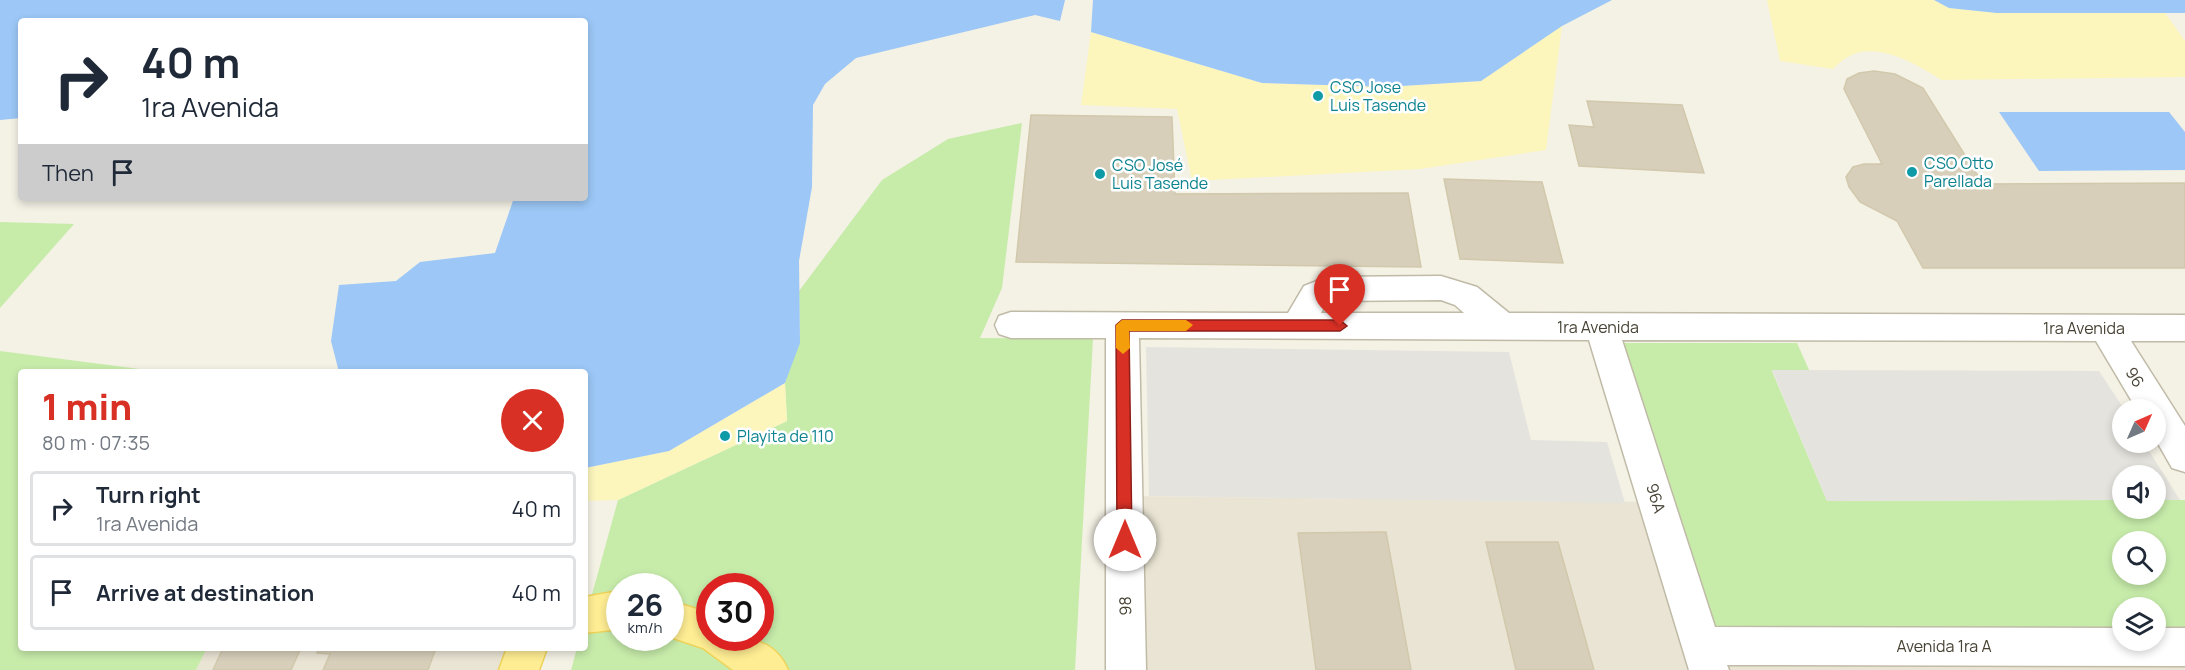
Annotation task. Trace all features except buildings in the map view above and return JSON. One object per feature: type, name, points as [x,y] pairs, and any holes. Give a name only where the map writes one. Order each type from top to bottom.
[{"type":"main road","points":[[588,614],[606,611]]},
{"type":"main road","points":[[519,670],[526,651]]},
{"type":"main road","points":[[738,651],[768,670]]},
{"type":"street","name":"1ra Avenida","points":[[1011,325],[2185,328]]},
{"type":"street","name":"98","points":[[1122,325],[1126,670]]},
{"type":"street","name":"96A","points":[[1602,327],[1706,658]]},
{"type":"street","name":"96","points":[[2105,328],[2185,457]]},
{"type":"street","name":"Avenida 1ra A","points":[[1706,658],[2185,647]]},
{"type":"shaded area","points":[[1146,347],[1509,352],[1531,440],[1607,442],[1625,503],[1149,496]]},
{"type":"shaded area","points":[[1772,370],[2099,371],[2117,399],[2112,399],[2112,453],[2150,453],[2158,465],[2112,465],[2112,500],[1827,501]]},
{"type":"shaded area","points":[[2166,478],[2180,500],[2166,500]]},
{"type":"shaded area","points":[[1124,496],[1657,502],[1703,646],[2112,647],[2112,651],[2166,651],[2166,647],[2185,647],[2185,670],[1126,670]]},
{"type":"shaded area","points":[[206,651],[526,651],[519,670],[196,670]]},
{"type":"green space","points":[[1022,123],[1002,288],[980,338],[1093,339],[1075,670],[571,670],[576,651],[588,651],[588,609],[618,500],[787,421],[785,383],[800,336],[799,291],[882,180],[948,139]]},
{"type":"green space","points":[[0,222],[74,224],[0,308]]},
{"type":"green space","points":[[1620,343],[1797,343],[1809,370],[1772,371],[1827,501],[2112,500],[2112,519],[2166,519],[2166,500],[2185,500],[2185,631],[2166,631],[2166,597],[2112,597],[2112,631],[1717,631]]},
{"type":"green space","points":[[0,351],[140,369],[18,369],[18,651],[206,651],[196,670],[0,670]]},
{"type":"sand","points":[[1767,0],[1934,0],[1949,8],[1997,13],[2165,13],[2185,41],[2185,77],[1942,80],[1897,57],[1871,51],[1859,52],[1848,57],[1833,69],[1780,61]]},
{"type":"sand","name":"CSO Jose Luis Tasende","points":[[1562,26],[1546,150],[1420,169],[1192,181],[1177,109],[1081,105],[1091,32],[1262,83],[1386,87],[1481,81]]},
{"type":"sand","name":"Playita de 110","points":[[785,383],[787,421],[618,500],[588,501],[588,467],[669,451]]},
{"type":"water","points":[[0,0],[1065,0],[1060,21],[1035,15],[856,58],[825,84],[813,105],[812,187],[799,261],[800,343],[785,383],[669,451],[588,467],[588,369],[338,369],[331,341],[339,285],[396,281],[420,262],[495,253],[513,201],[588,201],[588,18],[18,18],[18,118],[0,120]]},
{"type":"water","points":[[1093,0],[1612,0],[1562,26],[1481,81],[1386,87],[1262,83],[1091,32]]},
{"type":"water","points":[[1934,0],[2185,0],[2185,13],[1997,13],[1949,8]]},
{"type":"water","points":[[1999,112],[2169,112],[2185,132],[2185,170],[2039,171]]},
{"type":"slow traffic","points":[[1123,348],[1122,325],[1186,325]]},
{"type":"place","name":"CSO Jose Luis Tasende","points":[[1318,96]]},
{"type":"place","name":"CSO Otto Parellada","points":[[1912,172]]},
{"type":"place","name":"CSO José Luis Tasende","points":[[1100,174]]},
{"type":"place","name":"Playita de 110","points":[[725,436]]},
{"type":"route","points":[[1125,540],[1122,325],[1340,326]]}]
